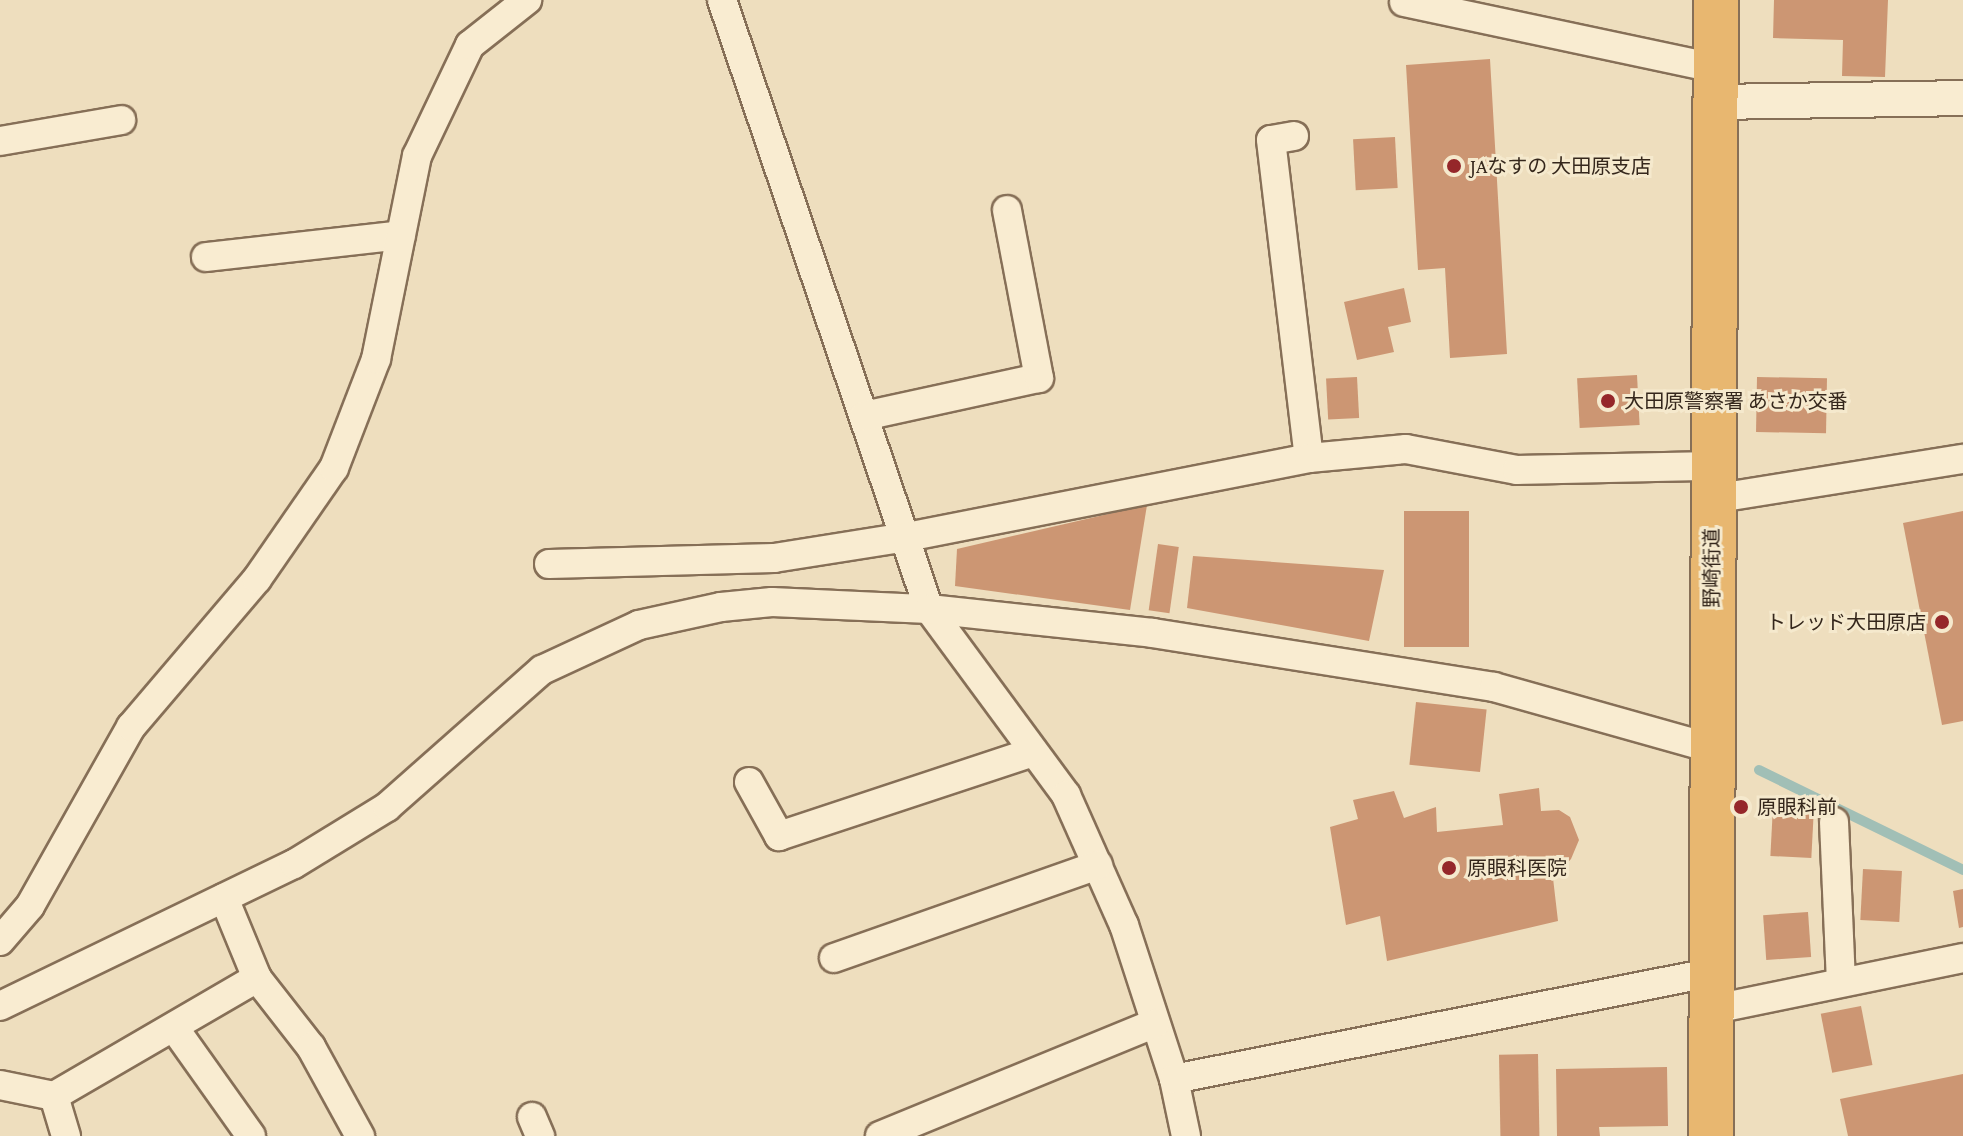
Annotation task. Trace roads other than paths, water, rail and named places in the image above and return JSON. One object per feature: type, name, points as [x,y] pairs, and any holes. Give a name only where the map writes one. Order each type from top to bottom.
[{"type":"highway","name":"野崎街道","points":[[1711,1136],[1709,992],[1716,0]]},
{"type":"street","points":[[0,941],[30,906],[131,727],[257,579],[334,468],[376,359],[417,156],[470,45],[527,0]]},
{"type":"street","points":[[722,0],[929,609],[1066,795],[1098,865],[1155,1023],[1174,1079],[1186,1136]]},
{"type":"street","points":[[1404,2],[1715,85],[1963,98]]},
{"type":"street","points":[[0,141],[121,120]]},
{"type":"street","points":[[1294,136],[1271,140],[1309,458]]},
{"type":"street","points":[[864,416],[1039,378],[1007,210]]},
{"type":"street","points":[[206,257],[401,235]]},
{"type":"street","points":[[549,564],[774,558],[907,537],[1309,458],[1406,449],[1517,470],[1712,482],[1963,459]]},
{"type":"street","points":[[0,1006],[294,864],[387,807],[542,670],[639,625],[772,602],[929,609],[1153,633],[1494,687],[1711,748]]},
{"type":"street","points":[[749,782],[779,836],[1033,752]]},
{"type":"street","points":[[1834,822],[1841,981]]},
{"type":"street","points":[[834,958],[1098,865]]},
{"type":"street","points":[[224,898],[257,978],[311,1047],[360,1136]]},
{"type":"street","points":[[1174,1079],[1709,992],[1841,981],[1963,958]]},
{"type":"street","points":[[0,1085],[54,1096],[175,1029],[257,978]]},
{"type":"street","points":[[880,1136],[1155,1023]]},
{"type":"street","points":[[175,1029],[251,1136]]},
{"type":"street","points":[[54,1096],[66,1136]]},
{"type":"waterway","points":[[1759,770],[1963,870]]},
{"type":"place","name":"JAなすの 大田原支店","points":[[1454,166]]},
{"type":"place","name":"大田原警察署 あさか交番","points":[[1608,401]]},
{"type":"place","name":"トレッド大田原店","points":[[1942,622]]},
{"type":"place","name":"原眼科前","points":[[1741,807]]},
{"type":"place","name":"原眼科医院","points":[[1449,868]]}]
